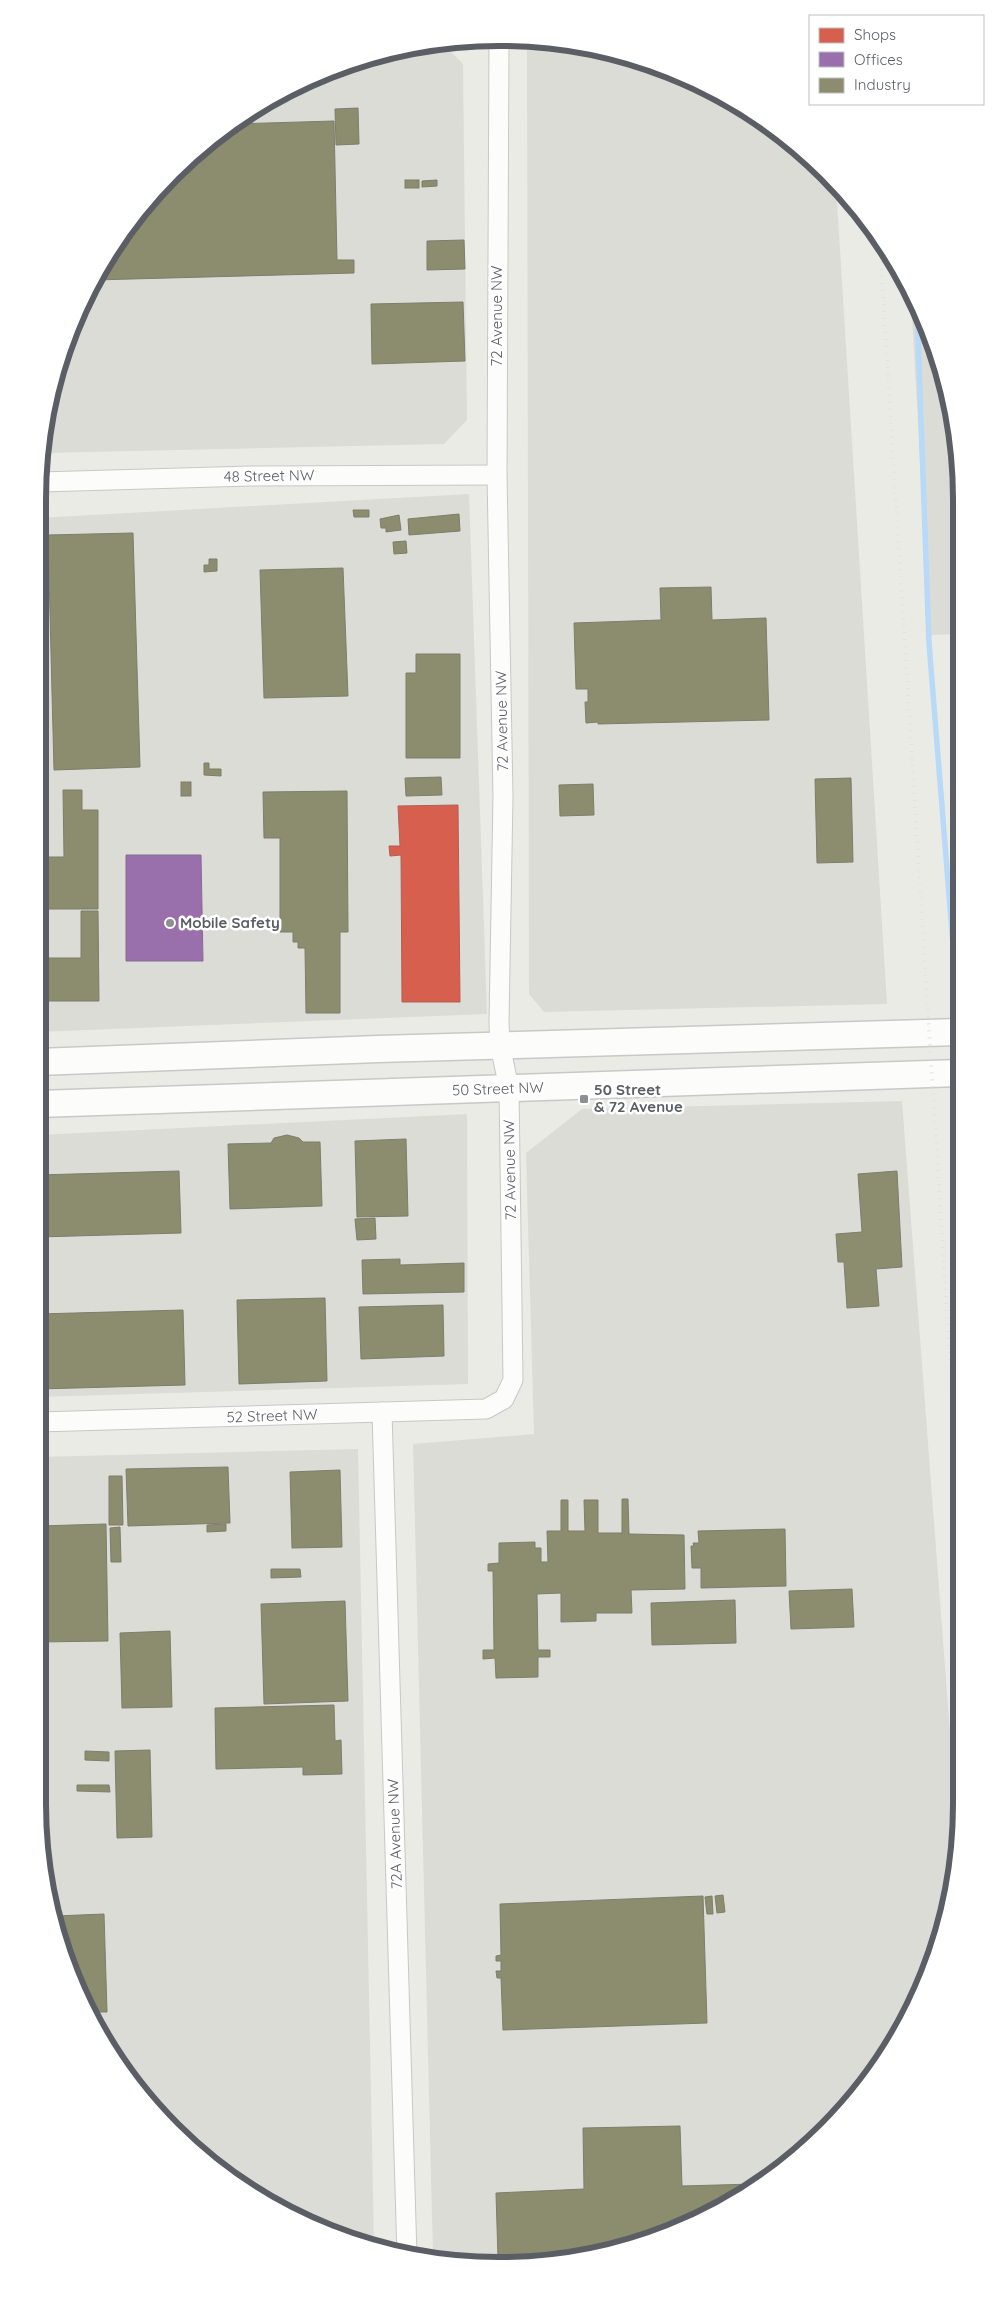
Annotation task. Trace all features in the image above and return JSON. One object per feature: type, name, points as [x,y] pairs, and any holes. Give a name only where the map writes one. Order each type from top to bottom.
[{"type":"main road","points":[[46,1062],[500,1045],[953,1032]]},
{"type":"main road","name":"50 Street NW","points":[[46,1104],[953,1073]]},
{"type":"street","name":"72 Avenue NW","points":[[499,46],[497,475],[503,796],[500,1045],[509,1088],[514,1365],[513,1380],[504,1399]]},
{"type":"street","name":"48 Street NW","points":[[47,482],[252,476],[497,475]]},
{"type":"street","name":"52 Street NW","points":[[46,1422],[486,1409],[504,1399]]},
{"type":"street","name":"72A Avenue NW","points":[[382,1412],[407,2247]]},
{"type":"shaded area","points":[[527,47],[559,50],[617,62],[645,70],[700,93],[726,107],[775,140],[820,179],[837,197],[887,1004],[544,1012],[529,994]]},
{"type":"shaded area","points":[[448,49],[463,64],[467,420],[444,444],[49,453],[55,411],[70,354],[93,299],[107,273],[140,224],[179,179],[224,140],[273,107],[299,93],[354,70],[411,55]]},
{"type":"shaded area","points":[[912,312],[929,354],[937,382],[949,440],[952,470],[953,634],[930,635]]},
{"type":"shaded area","points":[[469,494],[487,1014],[46,1032],[46,518]]},
{"type":"shaded area","points":[[902,1101],[953,1772],[952,1833],[949,1863],[944,1892],[929,1949],[906,2004],[892,2030],[859,2079],[840,2102],[820,2124],[775,2163],[726,2196],[700,2210],[645,2233],[617,2241],[559,2253],[529,2256],[470,2256],[440,2253],[433,2252],[413,1444],[534,1434],[526,1153],[582,1109]]},
{"type":"shaded area","points":[[467,1114],[468,1384],[46,1397],[46,1135]]},
{"type":"shaded area","points":[[358,1449],[374,2239],[326,2222],[273,2196],[224,2163],[201,2144],[179,2124],[140,2079],[107,2030],[81,1977],[70,1949],[55,1892],[47,1833],[46,1457]]},
{"type":"building: Shops","points":[[458,805],[460,1002],[402,1002],[401,855],[390,856],[389,846],[400,846],[398,806]]},
{"type":"building: Offices","points":[[126,855],[201,855],[203,961],[126,961]]},
{"type":"building: Industry","points":[[358,108],[359,144],[336,145],[335,109]]},
{"type":"building: Industry","points":[[334,121],[337,260],[354,260],[354,273],[103,280],[140,224],[179,179],[224,140],[247,124]]},
{"type":"building: Industry","points":[[405,180],[419,180],[419,188],[405,188]]},
{"type":"building: Industry","points":[[437,180],[437,186],[422,187],[422,181]]},
{"type":"building: Industry","points":[[464,240],[465,269],[427,270],[427,241]]},
{"type":"building: Industry","points":[[463,302],[465,361],[372,364],[371,304]]},
{"type":"building: Industry","points":[[353,510],[369,510],[369,517],[354,517]]},
{"type":"building: Industry","points":[[459,514],[460,531],[409,535],[408,519]]},
{"type":"building: Industry","points":[[399,515],[401,530],[386,532],[386,528],[381,528],[380,519]]},
{"type":"building: Industry","points":[[133,533],[140,767],[54,770],[48,535]]},
{"type":"building: Industry","points":[[406,541],[407,553],[394,554],[393,542]]},
{"type":"building: Industry","points":[[209,559],[217,559],[217,571],[204,572],[204,565],[209,565]]},
{"type":"building: Industry","points":[[343,568],[348,696],[264,698],[260,570]]},
{"type":"building: Industry","points":[[711,587],[712,620],[766,618],[769,720],[586,723],[585,702],[588,702],[588,689],[576,689],[574,623],[661,620],[660,588]]},
{"type":"building: Industry","points":[[416,654],[460,654],[460,758],[406,758],[406,673],[416,673]]},
{"type":"building: Industry","points":[[204,763],[209,763],[209,769],[221,769],[221,776],[204,775]]},
{"type":"building: Industry","points":[[441,777],[442,795],[406,796],[405,778]]},
{"type":"building: Industry","points":[[851,778],[853,862],[817,863],[815,779]]},
{"type":"building: Industry","points":[[181,782],[191,782],[191,796],[181,796]]},
{"type":"building: Industry","points":[[593,784],[594,815],[560,816],[559,785]]},
{"type":"building: Industry","points":[[63,790],[82,790],[82,810],[98,810],[98,909],[46,909],[46,857],[64,857]]},
{"type":"building: Industry","points":[[347,791],[348,932],[340,932],[340,1013],[306,1013],[305,948],[298,948],[298,942],[293,942],[293,932],[280,932],[280,838],[264,838],[263,792]]},
{"type":"building: Industry","points":[[81,911],[98,911],[99,1001],[46,1001],[46,958],[81,958]]},
{"type":"building: Industry","points":[[287,1135],[299,1138],[303,1142],[320,1142],[322,1206],[230,1209],[228,1144],[271,1143],[274,1138]]},
{"type":"building: Industry","points":[[406,1139],[408,1216],[357,1217],[355,1141]]},
{"type":"building: Industry","points":[[179,1171],[181,1233],[46,1237],[46,1175]]},
{"type":"building: Industry","points":[[897,1171],[902,1267],[876,1269],[879,1306],[847,1308],[844,1262],[838,1262],[836,1234],[862,1232],[858,1174]]},
{"type":"building: Industry","points":[[375,1218],[376,1239],[357,1240],[355,1219]]},
{"type":"building: Industry","points":[[400,1259],[400,1265],[464,1263],[464,1292],[363,1294],[362,1260]]},
{"type":"building: Industry","points":[[325,1298],[327,1381],[239,1384],[237,1300]]},
{"type":"building: Industry","points":[[443,1305],[444,1356],[361,1359],[359,1307]]},
{"type":"building: Industry","points":[[183,1310],[185,1385],[46,1389],[46,1314]]},
{"type":"building: Industry","points":[[228,1467],[230,1523],[128,1526],[126,1469]]},
{"type":"building: Industry","points":[[340,1470],[342,1547],[292,1548],[290,1472]]},
{"type":"building: Industry","points":[[109,1476],[122,1476],[123,1525],[109,1525]]},
{"type":"building: Industry","points":[[622,1499],[628,1499],[629,1534],[684,1535],[685,1589],[631,1590],[632,1613],[596,1613],[596,1621],[561,1622],[561,1593],[537,1594],[538,1650],[550,1650],[550,1657],[538,1657],[538,1677],[496,1678],[495,1658],[483,1659],[483,1650],[494,1650],[493,1571],[488,1571],[488,1564],[499,1563],[499,1543],[535,1542],[535,1548],[541,1548],[541,1562],[548,1562],[547,1531],[561,1531],[561,1500],[568,1500],[568,1531],[585,1531],[584,1500],[598,1500],[598,1533],[622,1533]]},
{"type":"building: Industry","points":[[106,1524],[108,1641],[46,1642],[46,1526]]},
{"type":"building: Industry","points":[[226,1524],[226,1531],[207,1532],[207,1525]]},
{"type":"building: Industry","points":[[120,1527],[121,1562],[111,1562],[110,1528]]},
{"type":"building: Industry","points":[[785,1529],[786,1586],[701,1588],[701,1568],[692,1568],[691,1546],[694,1546],[693,1543],[699,1543],[698,1531]]},
{"type":"building: Industry","points":[[271,1569],[300,1569],[301,1577],[271,1578]]},
{"type":"building: Industry","points":[[852,1589],[854,1627],[791,1629],[789,1591]]},
{"type":"building: Industry","points":[[735,1600],[736,1643],[652,1645],[651,1603]]},
{"type":"building: Industry","points":[[345,1601],[348,1701],[264,1704],[261,1604]]},
{"type":"building: Industry","points":[[170,1631],[172,1707],[122,1708],[120,1633]]},
{"type":"building: Industry","points":[[334,1705],[335,1741],[341,1740],[342,1774],[303,1775],[303,1767],[216,1769],[215,1708]]},
{"type":"building: Industry","points":[[150,1750],[152,1837],[117,1838],[115,1751]]},
{"type":"building: Industry","points":[[85,1751],[109,1752],[109,1761],[85,1760]]},
{"type":"building: Industry","points":[[77,1785],[109,1785],[110,1792],[77,1791]]},
{"type":"building: Industry","points":[[723,1895],[725,1912],[717,1913],[715,1896]]},
{"type":"building: Industry","points":[[703,1896],[707,2023],[503,2030],[501,1978],[497,1978],[496,1971],[501,1971],[501,1961],[496,1961],[496,1956],[501,1955],[500,1904]]},
{"type":"building: Industry","points":[[712,1896],[713,1914],[707,1914],[705,1897]]},
{"type":"building: Industry","points":[[104,1914],[107,2012],[97,2012],[93,2004],[70,1949],[61,1916]]},
{"type":"building: Industry","points":[[680,2126],[682,2186],[744,2184],[700,2210],[645,2233],[588,2248],[559,2253],[498,2257],[496,2193],[584,2189],[583,2128]]},
{"type":"waterway","points":[[918,325],[929,643],[953,945]]},
{"type":"waterway","points":[[953,945],[953,993]]},
{"type":"railway","points":[[880,255],[953,1411]]},
{"type":"place","name":"Mobile Safety","points":[[170,923]]},
{"type":"place","name":"50 Street & 72 Avenue","points":[[584,1099]]}]
